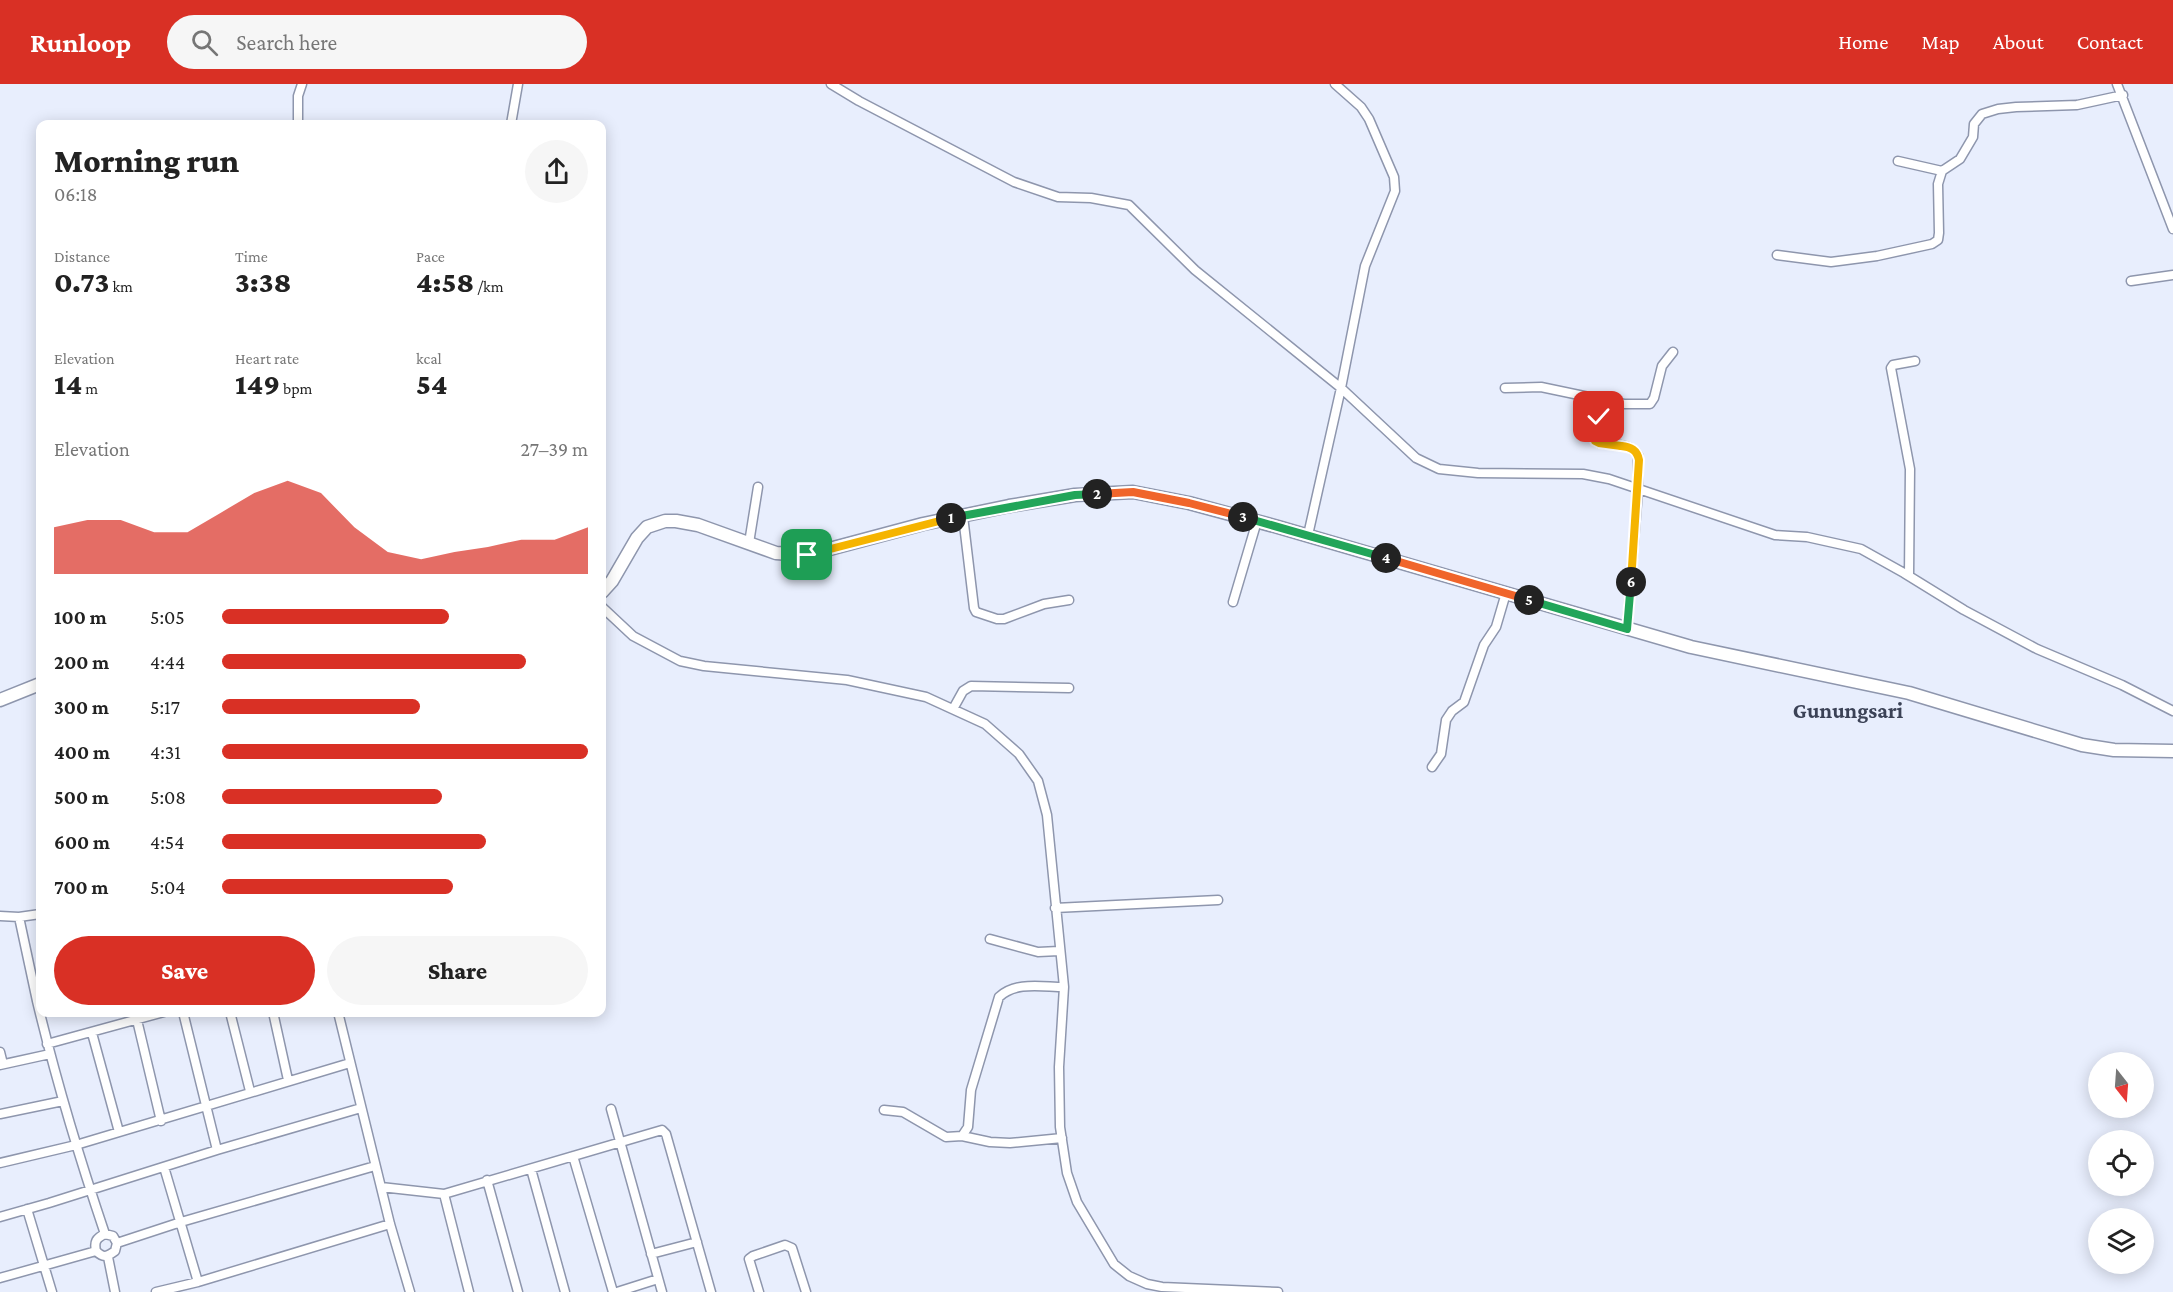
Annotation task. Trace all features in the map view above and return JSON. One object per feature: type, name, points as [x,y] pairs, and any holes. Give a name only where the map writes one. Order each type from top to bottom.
[{"type":"street","points":[[298,120],[298,96],[302,84]]},
{"type":"street","points":[[512,120],[518,84]]},
{"type":"street","points":[[831,84],[1014,182],[1058,197],[1091,198],[1129,205],[1195,270],[1341,388],[1416,458],[1439,469],[1478,473],[1582,474],[1609,479],[1775,535],[1807,537],[1861,549],[1964,610],[2037,649],[2122,685],[2173,711]]},
{"type":"street","points":[[1308,535],[1341,388],[1365,266],[1393,199],[1395,184],[1392,172],[1365,112],[1335,84]]},
{"type":"street","points":[[2117,84],[2173,229]]},
{"type":"street","points":[[1777,255],[1831,262],[1877,256],[1932,244],[1938,240],[1938,184],[1942,171],[1960,159],[1973,137],[1974,124],[1982,114],[2016,107],[2078,105],[2123,95]]},
{"type":"street","points":[[1898,161],[1942,171]]},
{"type":"street","points":[[2131,281],[2173,275]]},
{"type":"street","points":[[1505,388],[1541,387],[1603,400],[1650,404],[1654,398],[1662,366],[1673,352]]},
{"type":"street","points":[[1909,576],[1910,469],[1890,368],[1893,365],[1915,361]]},
{"type":"street","points":[[1603,400],[1594,436],[1595,441],[1629,447],[1636,451],[1639,460],[1627,629]]},
{"type":"street","points":[[749,543],[758,487]]},
{"type":"street","points":[[606,588],[637,538],[647,527],[665,521],[676,520],[698,525],[776,553],[807,555],[923,524],[964,522],[1075,495],[1133,492],[1189,503],[1308,535],[1691,647],[1909,693],[2082,745],[2114,750],[2173,751]]},
{"type":"street","points":[[1233,602],[1257,521]]},
{"type":"street","points":[[964,522],[976,612],[1001,619],[1044,604],[1069,600]]},
{"type":"street","points":[[1432,767],[1441,754],[1446,720],[1452,711],[1464,702],[1484,645],[1496,627],[1506,593]]},
{"type":"street","points":[[606,611],[633,636],[680,661],[714,667],[847,680],[926,697],[984,724],[1019,754],[1038,781],[1047,815],[1064,987],[1059,1067],[1059,1127],[1067,1173],[1077,1202],[1114,1264],[1147,1288],[1278,1292]]},
{"type":"street","points":[[0,700],[36,686]]},
{"type":"street","points":[[953,710],[963,691],[971,686],[1069,688]]},
{"type":"street","points":[[1055,908],[1218,900]]},
{"type":"street","points":[[0,916],[36,914]]},
{"type":"street","points":[[19,916],[36,988]]},
{"type":"street","points":[[990,939],[1038,952],[1059,951]]},
{"type":"street","points":[[962,1136],[968,1127],[971,1090],[999,997],[1019,986],[1064,987]]},
{"type":"street","points":[[42,1017],[63,1101],[105,1234]]},
{"type":"street","points":[[48,1044],[147,1017]]},
{"type":"street","points":[[184,1017],[217,1150]]},
{"type":"street","points":[[231,1017],[250,1091]]},
{"type":"street","points":[[274,1017],[288,1080]]},
{"type":"street","points":[[339,1017],[375,1166],[410,1292]]},
{"type":"street","points":[[137,1020],[160,1120]]},
{"type":"street","points":[[92,1033],[119,1132]]},
{"type":"street","points":[[0,1052],[1,1065],[50,1054]]},
{"type":"street","points":[[0,1163],[76,1145],[206,1108],[250,1091],[350,1062]]},
{"type":"street","points":[[0,1114],[63,1101]]},
{"type":"street","points":[[0,1216],[90,1191],[217,1150],[361,1108]]},
{"type":"street","points":[[611,1109],[662,1292]]},
{"type":"street","points":[[884,1110],[903,1112],[946,1137],[962,1136],[990,1143],[1062,1138]]},
{"type":"street","points":[[381,1187],[444,1194],[658,1130],[665,1132],[711,1292]]},
{"type":"street","points":[[573,1156],[615,1292],[658,1279]]},
{"type":"street","points":[[117,1243],[181,1222],[375,1166]]},
{"type":"street","points":[[164,1167],[198,1282]]},
{"type":"street","points":[[531,1169],[565,1292]]},
{"type":"street","points":[[487,1180],[518,1292]]},
{"type":"street","points":[[444,1194],[469,1292]]},
{"type":"street","points":[[27,1209],[52,1292]]},
{"type":"street","points":[[156,1292],[198,1282],[390,1224]]},
{"type":"street","points":[[105,1234],[112,1236],[117,1243],[115,1251],[108,1257],[101,1256],[94,1244],[98,1237],[105,1234]]},
{"type":"street","points":[[651,1254],[697,1242]]},
{"type":"street","points":[[759,1292],[749,1259],[785,1245],[792,1248],[806,1292]]},
{"type":"street","points":[[0,1278],[96,1251]]},
{"type":"street","points":[[108,1257],[115,1292]]},
{"type":"district","name":"Gunungsari","points":[[1848,710]]},
{"type":"route","points":[[807,555],[923,524],[1009,506],[1075,495],[1133,492],[1189,503],[1278,527],[1627,629],[1639,460],[1636,451],[1629,447],[1595,441],[1594,436],[1599,417]]}]
